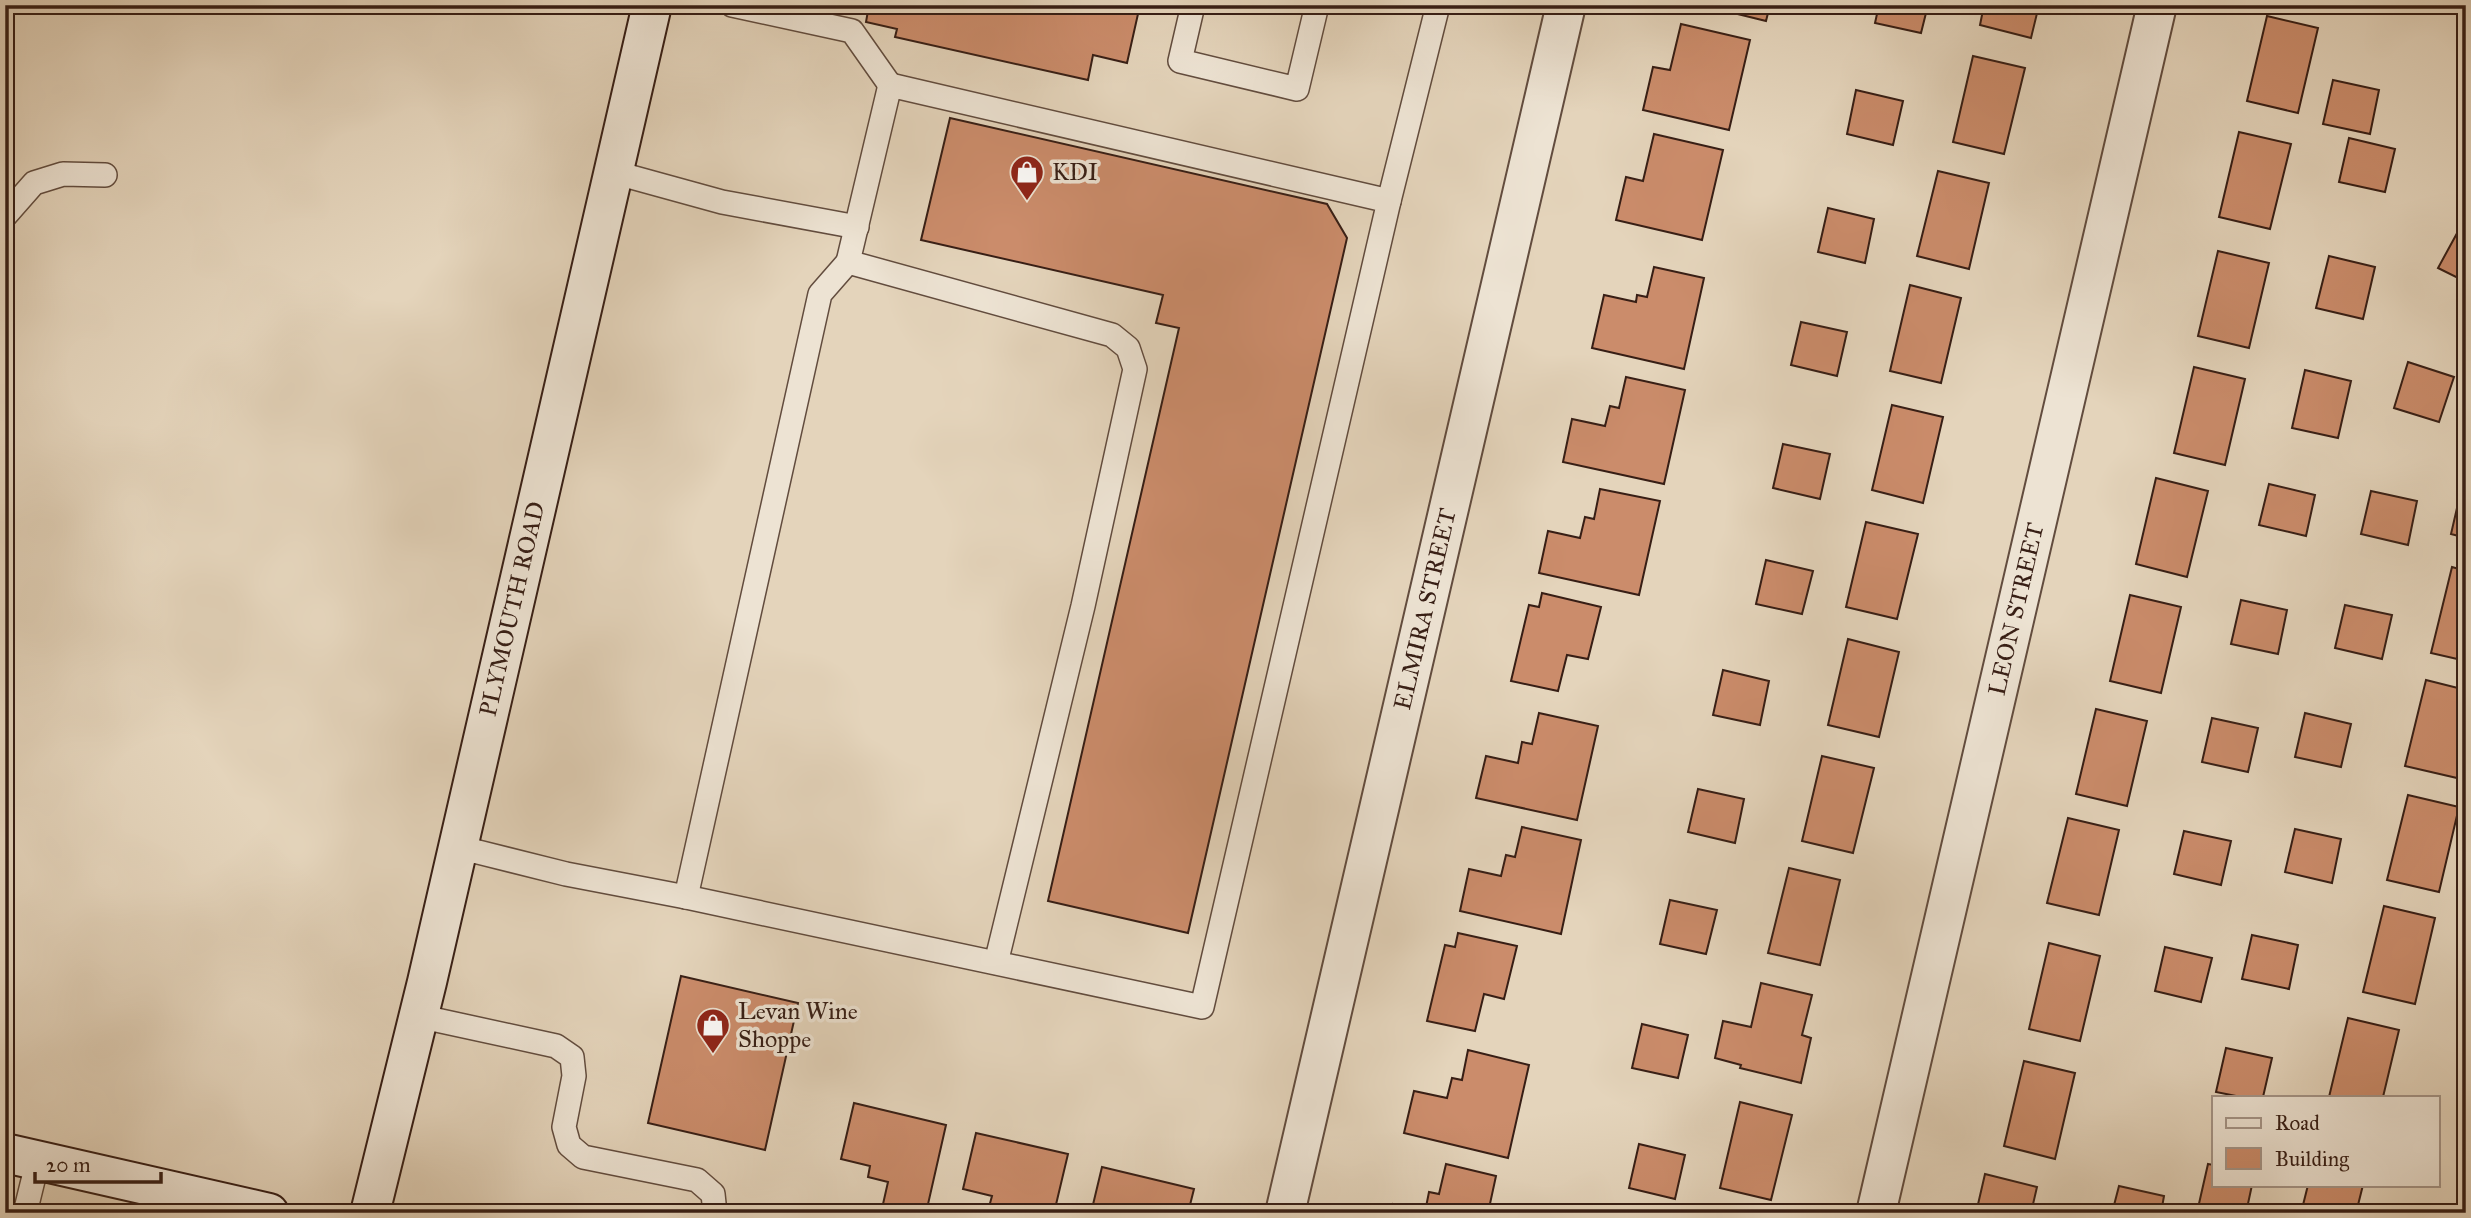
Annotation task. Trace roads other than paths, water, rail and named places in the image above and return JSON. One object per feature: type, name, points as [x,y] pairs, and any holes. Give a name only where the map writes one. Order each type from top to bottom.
[{"type":"street","name":"PLYMOUTH ROAD","points":[[370,1213],[652,5]]},
{"type":"street","name":"ELMIRA STREET","points":[[1285,1213],[1566,5]]},
{"type":"street","name":"LEON STREET","points":[[1876,1213],[2157,5]]},
{"type":"street","points":[[22,1157],[172,1202],[269,1213]]},
{"type":"lane","points":[[732,5],[852,31],[890,85],[1390,201]]},
{"type":"lane","points":[[1193,5],[1180,61],[1297,89],[1317,5]]},
{"type":"lane","points":[[457,847],[566,874],[1202,1007],[1438,5]]},
{"type":"lane","points":[[686,897],[820,294],[848,262],[890,85]]},
{"type":"lane","points":[[613,172],[722,202],[857,226]]},
{"type":"lane","points":[[5,216],[34,183],[63,174],[105,175]]},
{"type":"lane","points":[[848,262],[1112,335],[1128,348],[1135,369],[1083,606],[996,963]]},
{"type":"lane","points":[[418,1016],[556,1046],[572,1057],[574,1076],[564,1127],[569,1145],[583,1157],[697,1180],[713,1194],[715,1213]]},
{"type":"lane","points":[[22,1157],[25,1213]]},
{"type":"place","name":"KDI","points":[[1027,202]]},
{"type":"place","name":"Levan Wine Shoppe","points":[[713,1055]]}]
